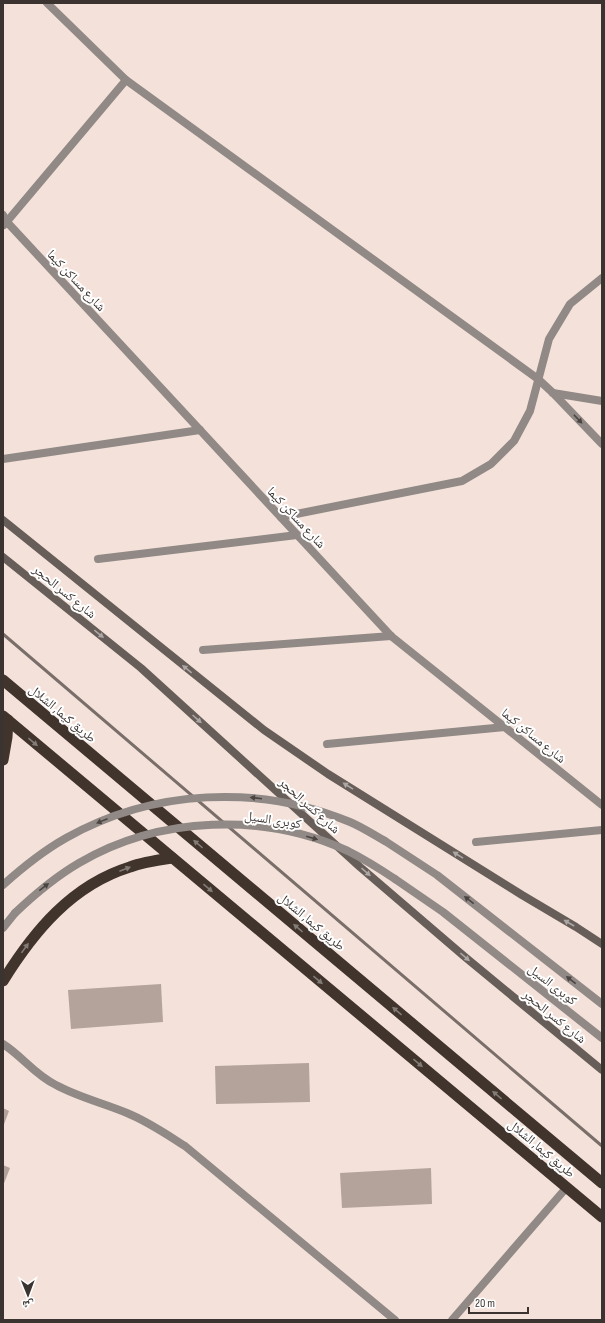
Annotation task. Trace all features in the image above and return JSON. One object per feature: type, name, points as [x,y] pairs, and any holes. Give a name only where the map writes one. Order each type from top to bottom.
[{"type":"highway","name":"طريق كيما, الشلال","points":[[3,680],[602,1183]]},
{"type":"highway","name":"طريق كيما, الشلال","points":[[5,718],[602,1217]]},
{"type":"highway","points":[[3,760],[7,737],[5,718]]},
{"type":"highway","points":[[3,981],[15,961],[34,935],[73,897],[91,884],[130,867],[150,861],[172,858]]},
{"type":"main road","name":"شارع كسر الحجر","points":[[3,520],[264,730],[328,774],[602,944]]},
{"type":"main road","name":"شارع كسر الحجر","points":[[3,557],[141,668],[360,867],[465,957],[602,1070]]},
{"type":"street","points":[[48,3],[126,80],[538,379],[602,444]]},
{"type":"street","points":[[4,221],[126,80]]},
{"type":"street","name":"شارع مساكن كيما","points":[[4,221],[391,636],[602,805]]},
{"type":"street","points":[[281,517],[462,481],[491,464],[514,441],[530,411],[549,339],[570,304],[602,278]]},
{"type":"street","points":[[553,393],[602,401]]},
{"type":"street","points":[[3,459],[200,430]]},
{"type":"street","points":[[98,559],[297,535]]},
{"type":"street","points":[[203,650],[391,636]]},
{"type":"street","points":[[327,744],[505,727]]},
{"type":"street","name":"كوبرى السيل","points":[[3,885],[43,852],[66,838],[115,815],[167,801],[194,798],[221,796],[275,800],[327,813],[352,823],[385,841],[437,875],[602,1004]]},
{"type":"street","name":"كوبرى السيل","points":[[3,928],[15,913],[35,894],[57,877],[80,862],[131,840],[157,832],[212,824],[268,828],[295,833],[321,841],[347,851],[372,864],[443,912],[602,1038]]},
{"type":"street","points":[[476,842],[602,830]]},
{"type":"street","points":[[3,1044],[43,1078],[54,1085],[128,1113],[159,1129],[185,1146],[395,1320]]},
{"type":"street","points":[[452,1320],[567,1187]]},
{"type":"building","points":[[161,984],[163,1022],[71,1029],[68,990]]},
{"type":"building","points":[[309,1063],[310,1102],[216,1104],[215,1066]]},
{"type":"building","points":[[3,1108],[9,1111],[3,1127]]},
{"type":"building","points":[[3,1165],[10,1168],[3,1186]]},
{"type":"building","points":[[431,1168],[432,1204],[342,1208],[340,1173]]},
{"type":"railway","points":[[3,634],[602,1146]]}]
